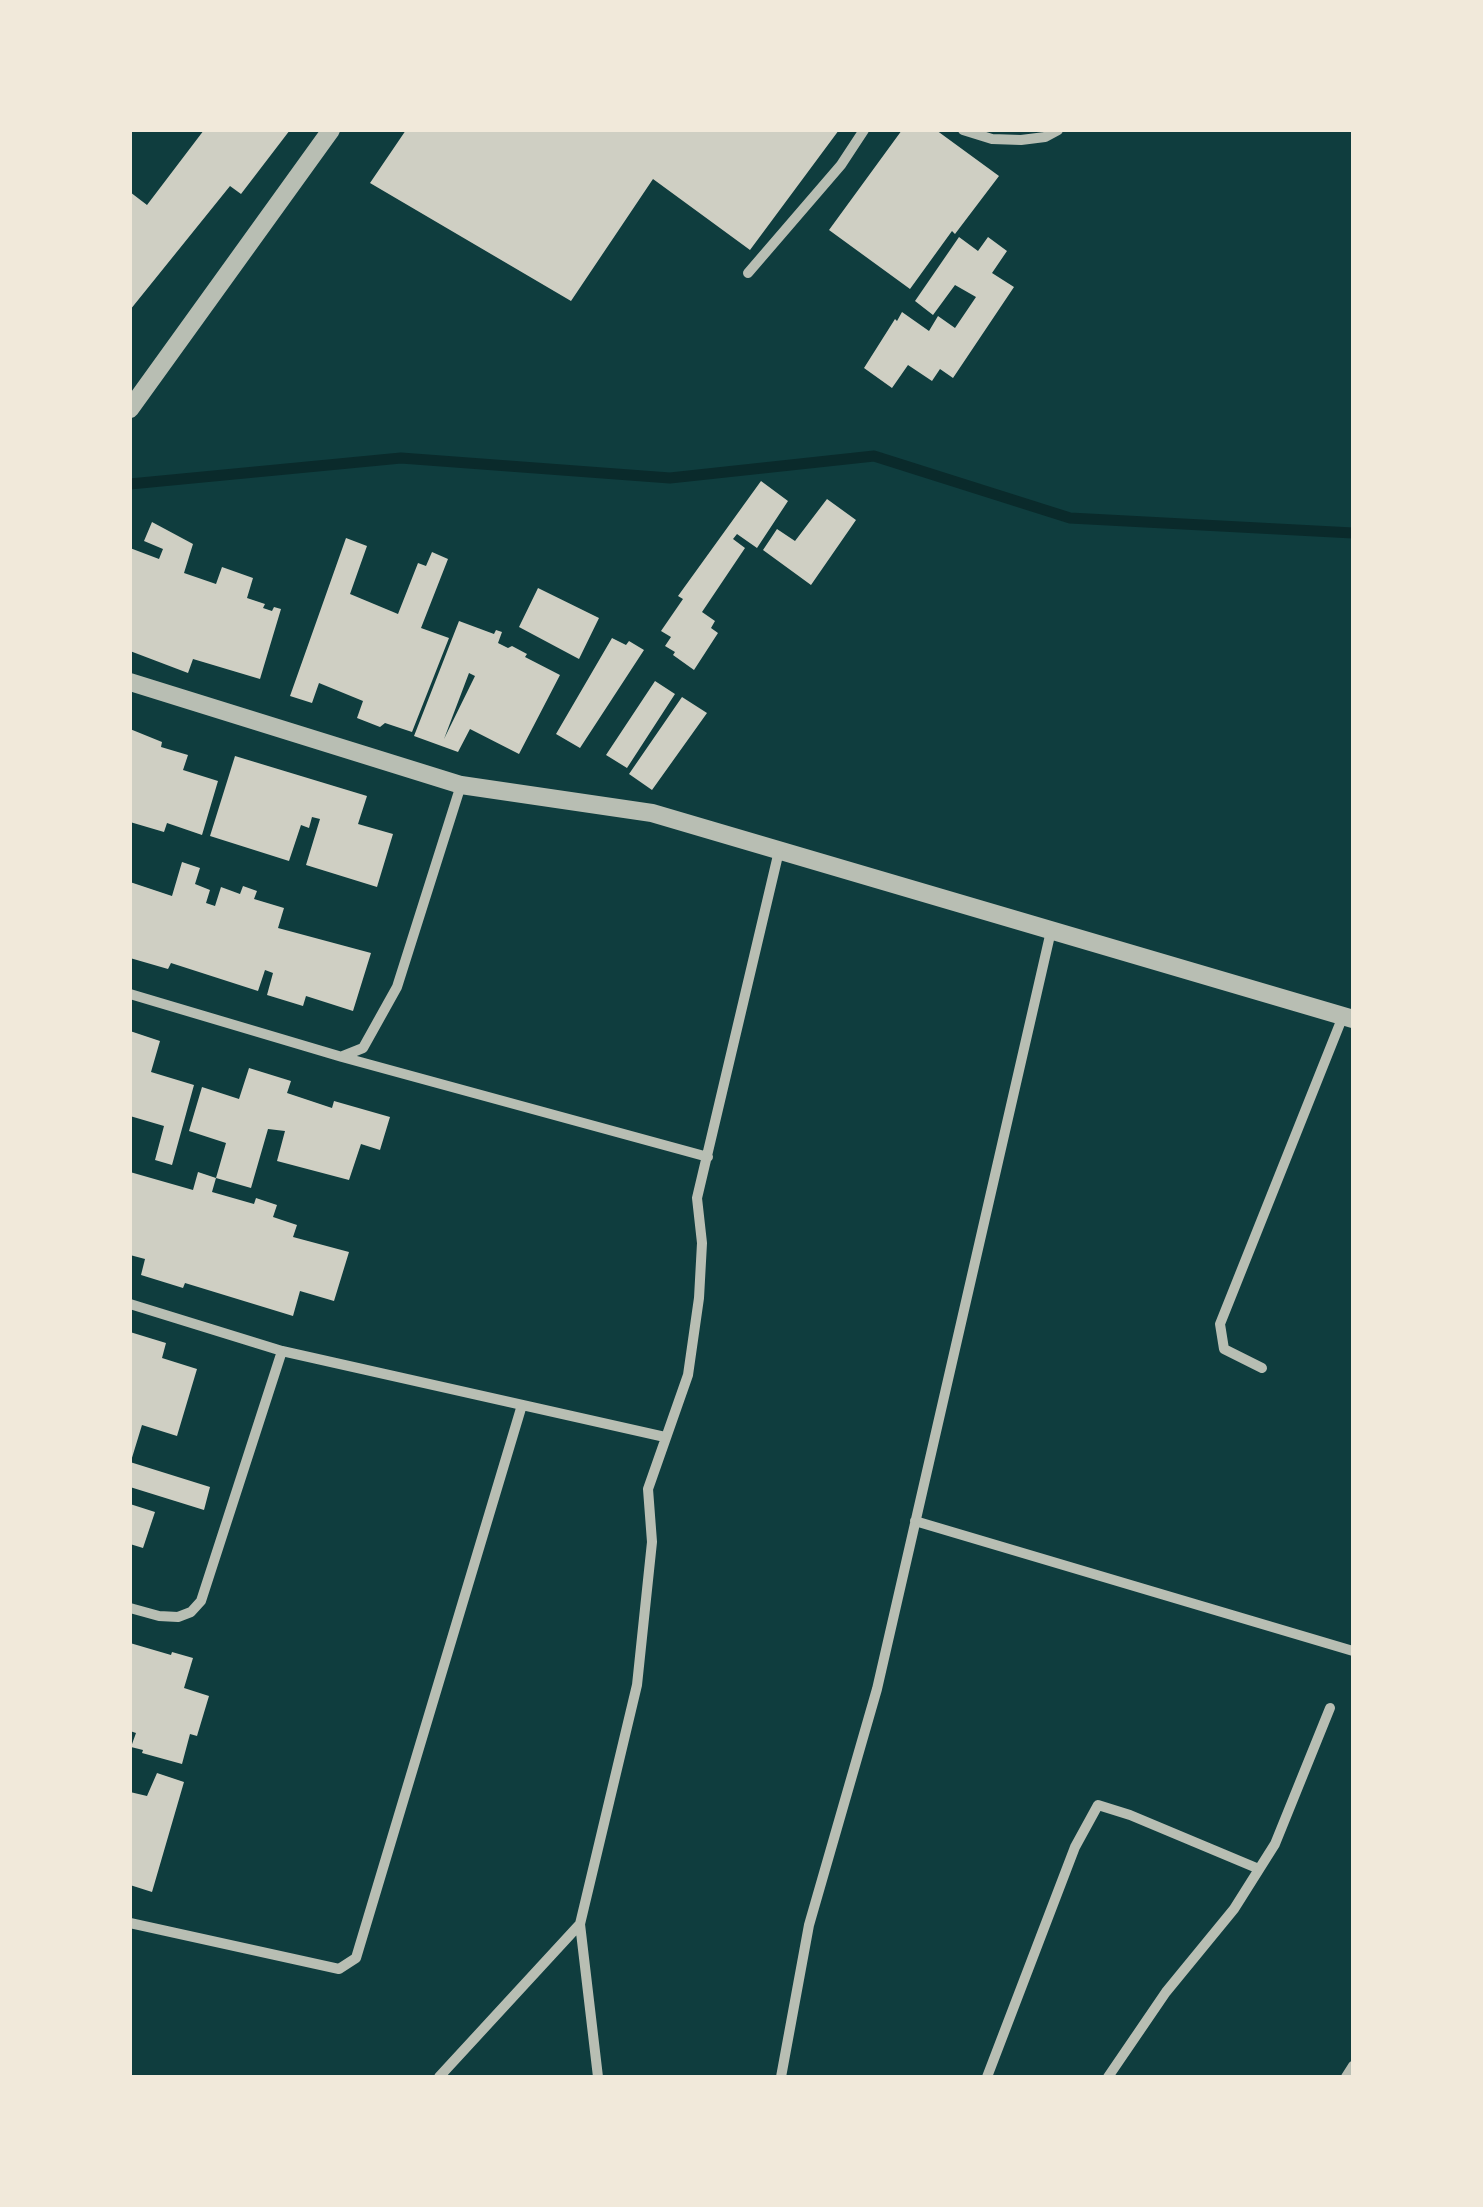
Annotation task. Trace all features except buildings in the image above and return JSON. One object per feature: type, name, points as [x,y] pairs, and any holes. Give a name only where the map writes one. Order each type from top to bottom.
[{"type":"street","points":[[130,409],[331,130]]},
{"type":"street","points":[[748,272],[842,165],[864,130]]},
{"type":"street","points":[[964,130],[992,139],[1021,140],[1045,137],[1058,130]]},
{"type":"street","points":[[130,682],[462,785],[652,812],[1348,1017],[1220,1324],[1224,1349],[1262,1368]]},
{"type":"street","points":[[342,1057],[364,1048],[397,988],[462,785]]},
{"type":"street","points":[[598,2077],[580,1924],[636,1684],[652,1542],[648,1489],[688,1374],[702,1243],[697,1198],[780,850]]},
{"type":"street","points":[[780,2077],[808,1925],[864,1738],[1050,931]]},
{"type":"street","points":[[130,994],[708,1158]]},
{"type":"street","points":[[130,1304],[282,1351],[665,1437]]},
{"type":"street","points":[[130,1608],[159,1616],[184,1616],[201,1601],[282,1351]]},
{"type":"street","points":[[130,1923],[339,1969],[356,1958],[522,1405]]},
{"type":"street","points":[[915,1522],[1353,1651]]},
{"type":"street","points":[[1108,2077],[1166,1992],[1234,1909],[1275,1844],[1330,1708]]},
{"type":"street","points":[[987,2077],[1075,1848],[1098,1805],[1259,1869]]},
{"type":"street","points":[[439,2077],[580,1924]]},
{"type":"street","points":[[1346,2077],[1353,2066]]},
{"type":"waterway","points":[[130,484],[401,458],[670,478],[874,456],[1070,518],[1353,533]]}]
